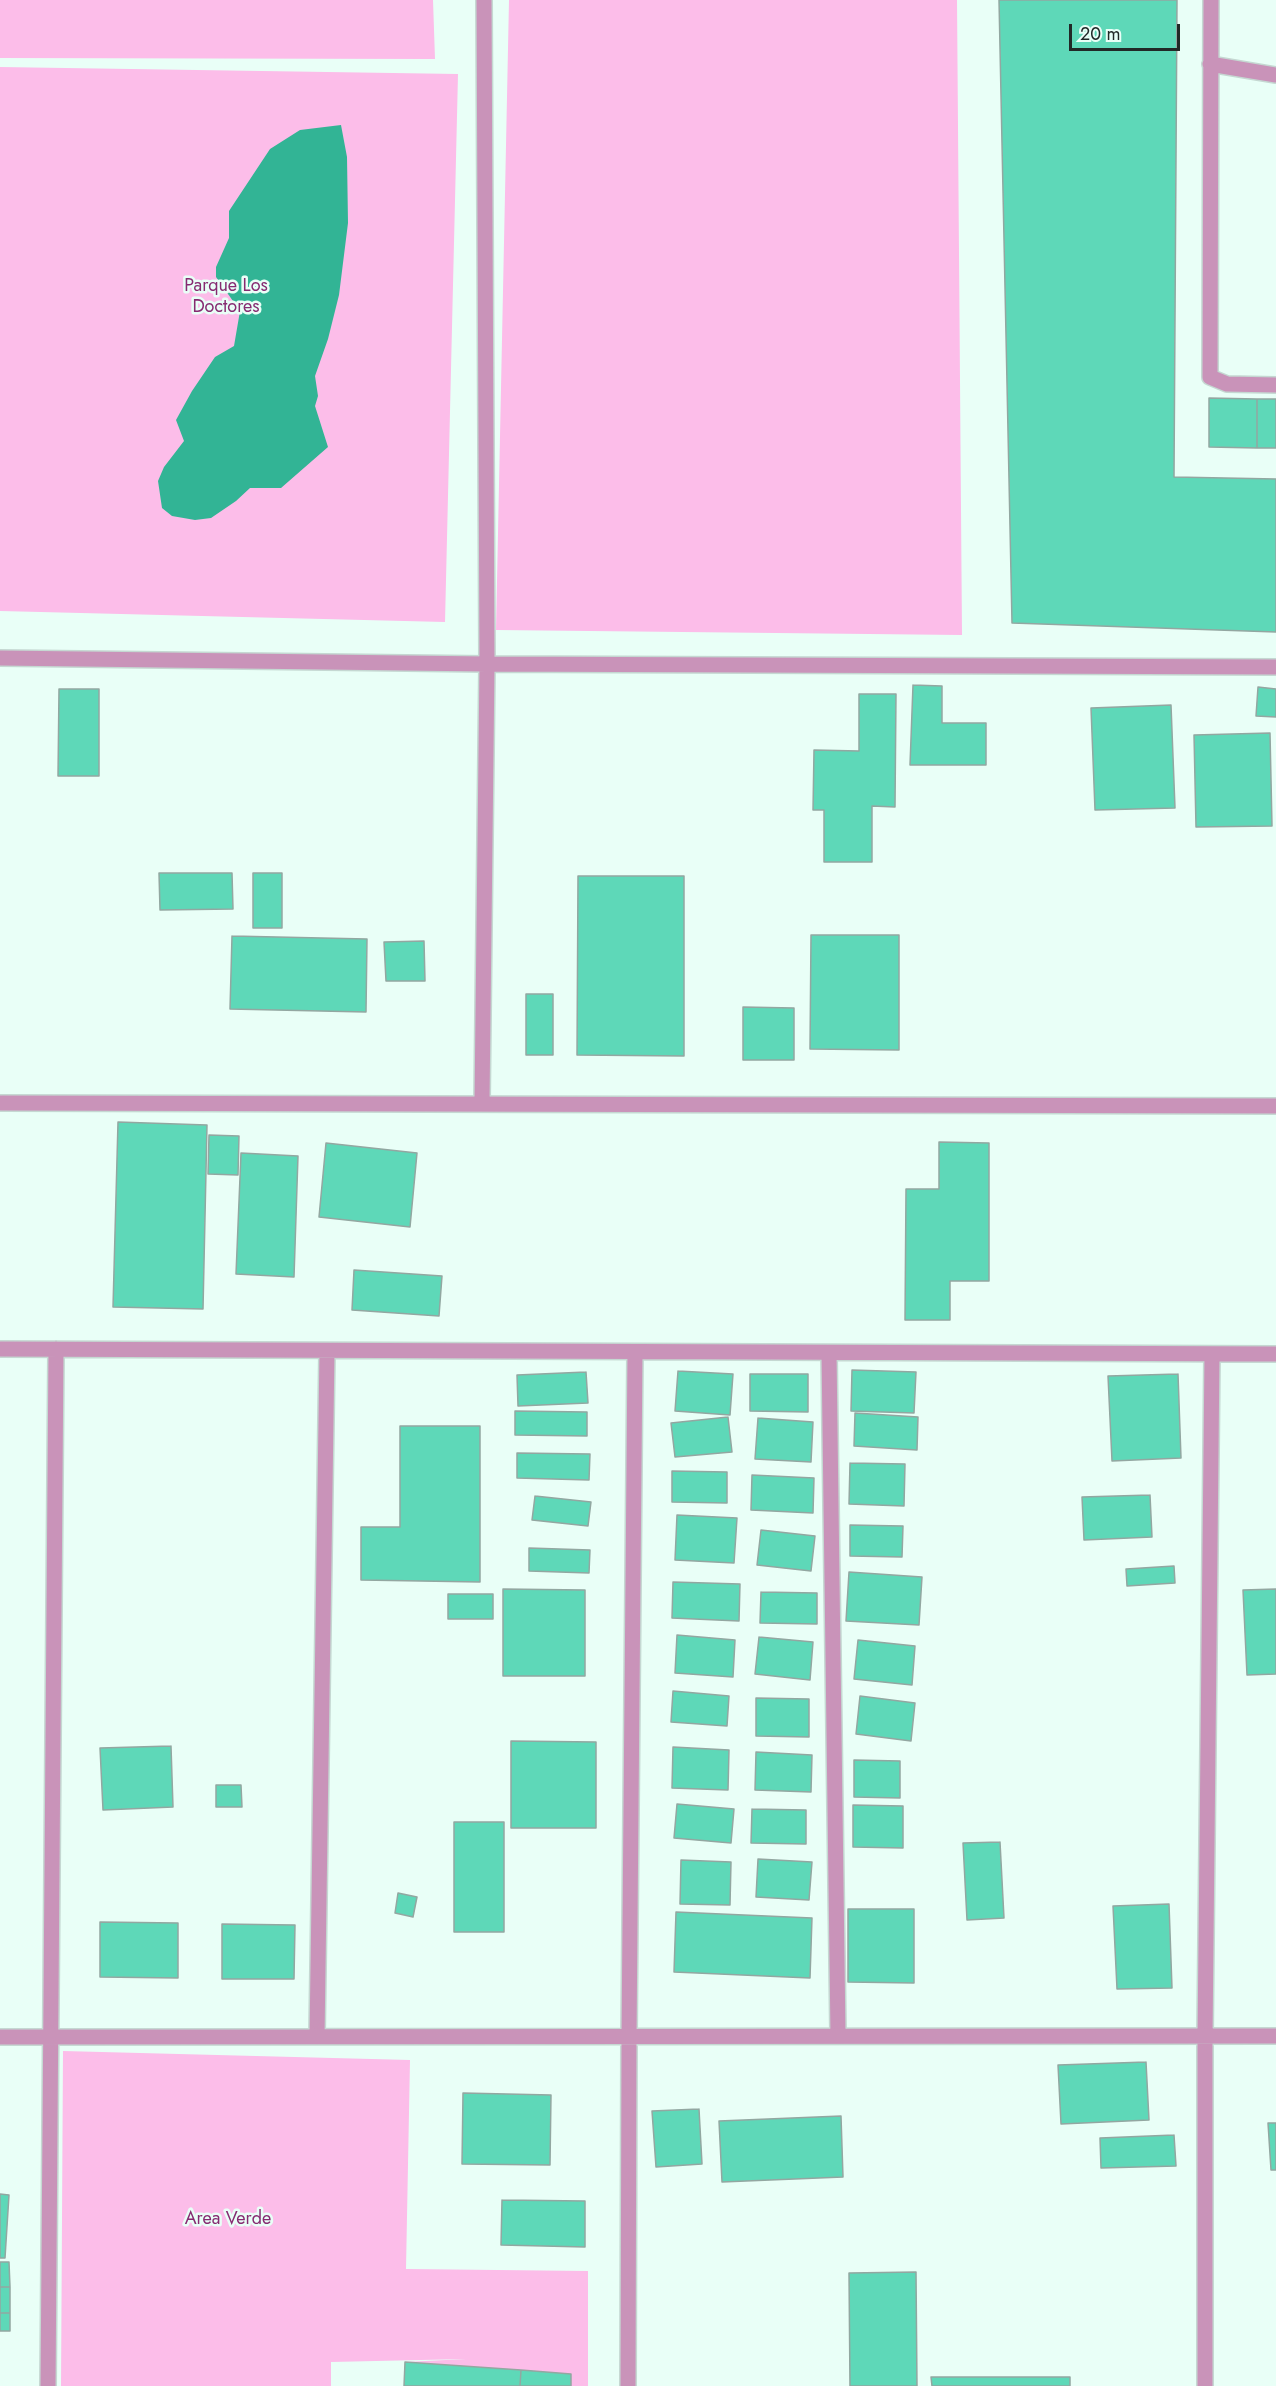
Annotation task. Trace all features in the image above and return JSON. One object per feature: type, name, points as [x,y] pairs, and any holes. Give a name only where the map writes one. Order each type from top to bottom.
[{"type":"street","points":[[482,1102],[487,664],[484,0]]},
{"type":"street","points":[[1211,0],[1210,377],[1227,384],[1276,385]]},
{"type":"street","points":[[1210,64],[1276,75]]},
{"type":"street","points":[[0,658],[487,664],[1276,667]]},
{"type":"street","points":[[0,1102],[1276,1106]]},
{"type":"street","points":[[0,1349],[1276,1354]]},
{"type":"street","points":[[48,2386],[57,1349]]},
{"type":"street","points":[[317,2036],[327,1351]]},
{"type":"street","points":[[628,2386],[635,1352]]},
{"type":"street","points":[[829,1353],[838,2035]]},
{"type":"street","points":[[1205,2386],[1205,2037],[1212,1353]]},
{"type":"street","points":[[0,2037],[1276,2036]]},
{"type":"green space","points":[[0,0],[433,0],[435,59],[0,58]]},
{"type":"green space","points":[[509,0],[957,0],[962,635],[496,630]]},
{"type":"green space","name":"Parque Los Doctores","points":[[0,67],[458,74],[445,622],[0,611]]},
{"type":"green space","name":"Area Verde","points":[[63,2051],[410,2060],[406,2269],[588,2271],[588,2386],[407,2386],[405,2362],[466,2359],[331,2362],[331,2386],[61,2386]]},
{"type":"shaded area","points":[[341,125],[347,157],[348,223],[339,295],[328,339],[315,376],[318,396],[315,406],[328,447],[281,488],[250,488],[211,518],[195,520],[172,516],[162,508],[158,481],[164,467],[184,441],[176,420],[215,357],[234,346],[240,311],[216,277],[216,267],[229,238],[229,211],[270,149],[300,130]]},
{"type":"building","points":[[999,0],[1177,0],[1174,477],[1276,479],[1276,632],[1012,623]]},
{"type":"building","points":[[1209,398],[1257,399],[1257,448],[1209,447]]},
{"type":"building","points":[[1257,399],[1276,399],[1276,448],[1257,448]]},
{"type":"building","points":[[913,685],[942,686],[942,723],[986,723],[986,765],[910,765]]},
{"type":"building","points":[[1258,687],[1276,689],[1276,717],[1256,716]]},
{"type":"building","points":[[59,689],[99,689],[99,776],[58,776]]},
{"type":"building","points":[[859,694],[896,694],[895,807],[872,806],[872,862],[824,862],[824,810],[813,810],[814,750],[859,751]]},
{"type":"building","points":[[1171,705],[1175,808],[1095,810],[1091,708]]},
{"type":"building","points":[[1270,733],[1272,826],[1196,827],[1194,735]]},
{"type":"building","points":[[159,873],[232,873],[233,909],[160,910]]},
{"type":"building","points":[[253,873],[282,873],[282,928],[253,928]]},
{"type":"building","points":[[578,876],[684,876],[684,1056],[577,1055]]},
{"type":"building","points":[[811,935],[899,935],[899,1050],[810,1049]]},
{"type":"building","points":[[232,936],[367,939],[366,1012],[230,1009]]},
{"type":"building","points":[[424,941],[425,981],[386,981],[384,942]]},
{"type":"building","points":[[526,994],[553,994],[553,1055],[526,1055]]},
{"type":"building","points":[[743,1007],[794,1008],[794,1060],[743,1060]]},
{"type":"building","points":[[118,1122],[207,1125],[203,1309],[113,1307]]},
{"type":"building","points":[[209,1135],[239,1136],[238,1175],[208,1174]]},
{"type":"building","points":[[939,1142],[989,1143],[989,1281],[950,1281],[950,1320],[905,1320],[906,1189],[939,1189]]},
{"type":"building","points":[[326,1143],[417,1153],[410,1227],[319,1217]]},
{"type":"building","points":[[241,1153],[298,1156],[294,1277],[236,1274]]},
{"type":"building","points":[[354,1270],[442,1276],[439,1316],[352,1310]]},
{"type":"building","points":[[852,1370],[916,1372],[914,1413],[851,1411]]},
{"type":"building","points":[[678,1371],[733,1374],[730,1415],[675,1411]]},
{"type":"building","points":[[586,1372],[588,1403],[518,1406],[517,1375]]},
{"type":"building","points":[[750,1374],[808,1374],[808,1412],[750,1411]]},
{"type":"building","points":[[1178,1374],[1181,1458],[1112,1461],[1108,1376]]},
{"type":"building","points":[[515,1411],[587,1412],[587,1436],[515,1435]]},
{"type":"building","points":[[855,1413],[918,1417],[917,1450],[854,1446]]},
{"type":"building","points":[[728,1417],[732,1452],[675,1457],[671,1423]]},
{"type":"building","points":[[758,1418],[813,1422],[811,1462],[755,1459]]},
{"type":"building","points":[[400,1426],[480,1426],[480,1582],[361,1580],[361,1527],[400,1527]]},
{"type":"building","points":[[517,1453],[590,1454],[589,1480],[517,1478]]},
{"type":"building","points":[[850,1463],[905,1464],[904,1506],[849,1504]]},
{"type":"building","points":[[672,1471],[727,1472],[727,1503],[672,1502]]},
{"type":"building","points":[[752,1475],[814,1478],[813,1513],[751,1510]]},
{"type":"building","points":[[1150,1495],[1152,1537],[1084,1540],[1082,1497]]},
{"type":"building","points":[[535,1496],[591,1502],[588,1526],[532,1520]]},
{"type":"building","points":[[677,1515],[737,1518],[734,1563],[675,1560]]},
{"type":"building","points":[[850,1525],[903,1526],[902,1557],[850,1556]]},
{"type":"building","points":[[761,1530],[815,1536],[811,1571],[757,1565]]},
{"type":"building","points":[[529,1548],[590,1550],[589,1573],[529,1571]]},
{"type":"building","points":[[1174,1566],[1175,1583],[1127,1586],[1126,1569]]},
{"type":"building","points":[[849,1572],[922,1577],[919,1625],[846,1621]]},
{"type":"building","points":[[673,1582],[740,1584],[739,1621],[672,1618]]},
{"type":"building","points":[[503,1589],[585,1590],[585,1676],[503,1676]]},
{"type":"building","points":[[1276,1589],[1276,1674],[1247,1675],[1243,1590]]},
{"type":"building","points":[[761,1592],[817,1593],[817,1624],[760,1623]]},
{"type":"building","points":[[448,1594],[493,1594],[493,1619],[448,1619]]},
{"type":"building","points":[[677,1635],[735,1640],[733,1677],[675,1673]]},
{"type":"building","points":[[759,1637],[813,1642],[810,1680],[755,1674]]},
{"type":"building","points":[[858,1640],[915,1646],[912,1685],[854,1679]]},
{"type":"building","points":[[673,1691],[729,1696],[727,1726],[671,1722]]},
{"type":"building","points":[[860,1696],[915,1703],[911,1741],[856,1734]]},
{"type":"building","points":[[756,1698],[809,1699],[809,1737],[756,1736]]},
{"type":"building","points":[[511,1741],[596,1742],[596,1828],[511,1828]]},
{"type":"building","points":[[171,1746],[173,1807],[103,1810],[100,1748]]},
{"type":"building","points":[[673,1747],[729,1750],[728,1790],[672,1788]]},
{"type":"building","points":[[756,1752],[812,1755],[811,1792],[755,1790]]},
{"type":"building","points":[[854,1760],[900,1761],[900,1798],[854,1797]]},
{"type":"building","points":[[216,1785],[241,1785],[242,1807],[216,1807]]},
{"type":"building","points":[[677,1804],[734,1809],[731,1843],[674,1838]]},
{"type":"building","points":[[853,1805],[903,1806],[903,1848],[853,1847]]},
{"type":"building","points":[[752,1809],[806,1810],[806,1844],[751,1843]]},
{"type":"building","points":[[454,1822],[504,1822],[504,1932],[454,1932]]},
{"type":"building","points":[[1000,1842],[1004,1918],[967,1920],[963,1843]]},
{"type":"building","points":[[758,1859],[812,1862],[809,1900],[756,1897]]},
{"type":"building","points":[[681,1860],[731,1862],[730,1905],[680,1904]]},
{"type":"building","points":[[398,1893],[417,1897],[413,1917],[395,1913]]},
{"type":"building","points":[[1169,1904],[1172,1988],[1117,1989],[1113,1906]]},
{"type":"building","points":[[848,1909],[914,1909],[914,1983],[848,1982]]},
{"type":"building","points":[[676,1912],[812,1918],[810,1978],[674,1972]]},
{"type":"building","points":[[100,1922],[178,1923],[178,1978],[100,1977]]},
{"type":"building","points":[[222,1924],[295,1925],[294,1979],[222,1979]]},
{"type":"building","points":[[1146,2062],[1149,2120],[1061,2124],[1058,2065]]},
{"type":"building","points":[[463,2093],[551,2095],[550,2165],[462,2164]]},
{"type":"building","points":[[699,2109],[702,2164],[656,2167],[652,2111]]},
{"type":"building","points":[[841,2116],[843,2177],[722,2182],[719,2121]]},
{"type":"building","points":[[1268,2123],[1276,2123],[1276,2170],[1271,2170]]},
{"type":"building","points":[[1174,2135],[1176,2166],[1101,2168],[1100,2138]]},
{"type":"building","points":[[0,2194],[9,2195],[5,2258],[0,2258]]},
{"type":"building","points":[[502,2200],[585,2201],[585,2247],[501,2245]]},
{"type":"building","points":[[0,2262],[9,2262],[10,2287],[0,2287]]},
{"type":"building","points":[[916,2272],[917,2386],[850,2386],[849,2273]]},
{"type":"building","points":[[0,2287],[10,2287],[10,2313],[0,2313]]},
{"type":"building","points":[[0,2313],[10,2313],[10,2331],[0,2331]]},
{"type":"building","points":[[405,2362],[521,2370],[520,2386],[404,2386]]},
{"type":"building","points":[[521,2370],[571,2374],[571,2386],[520,2386]]},
{"type":"building","points":[[931,2377],[1070,2377],[1070,2386],[932,2386]]}]
